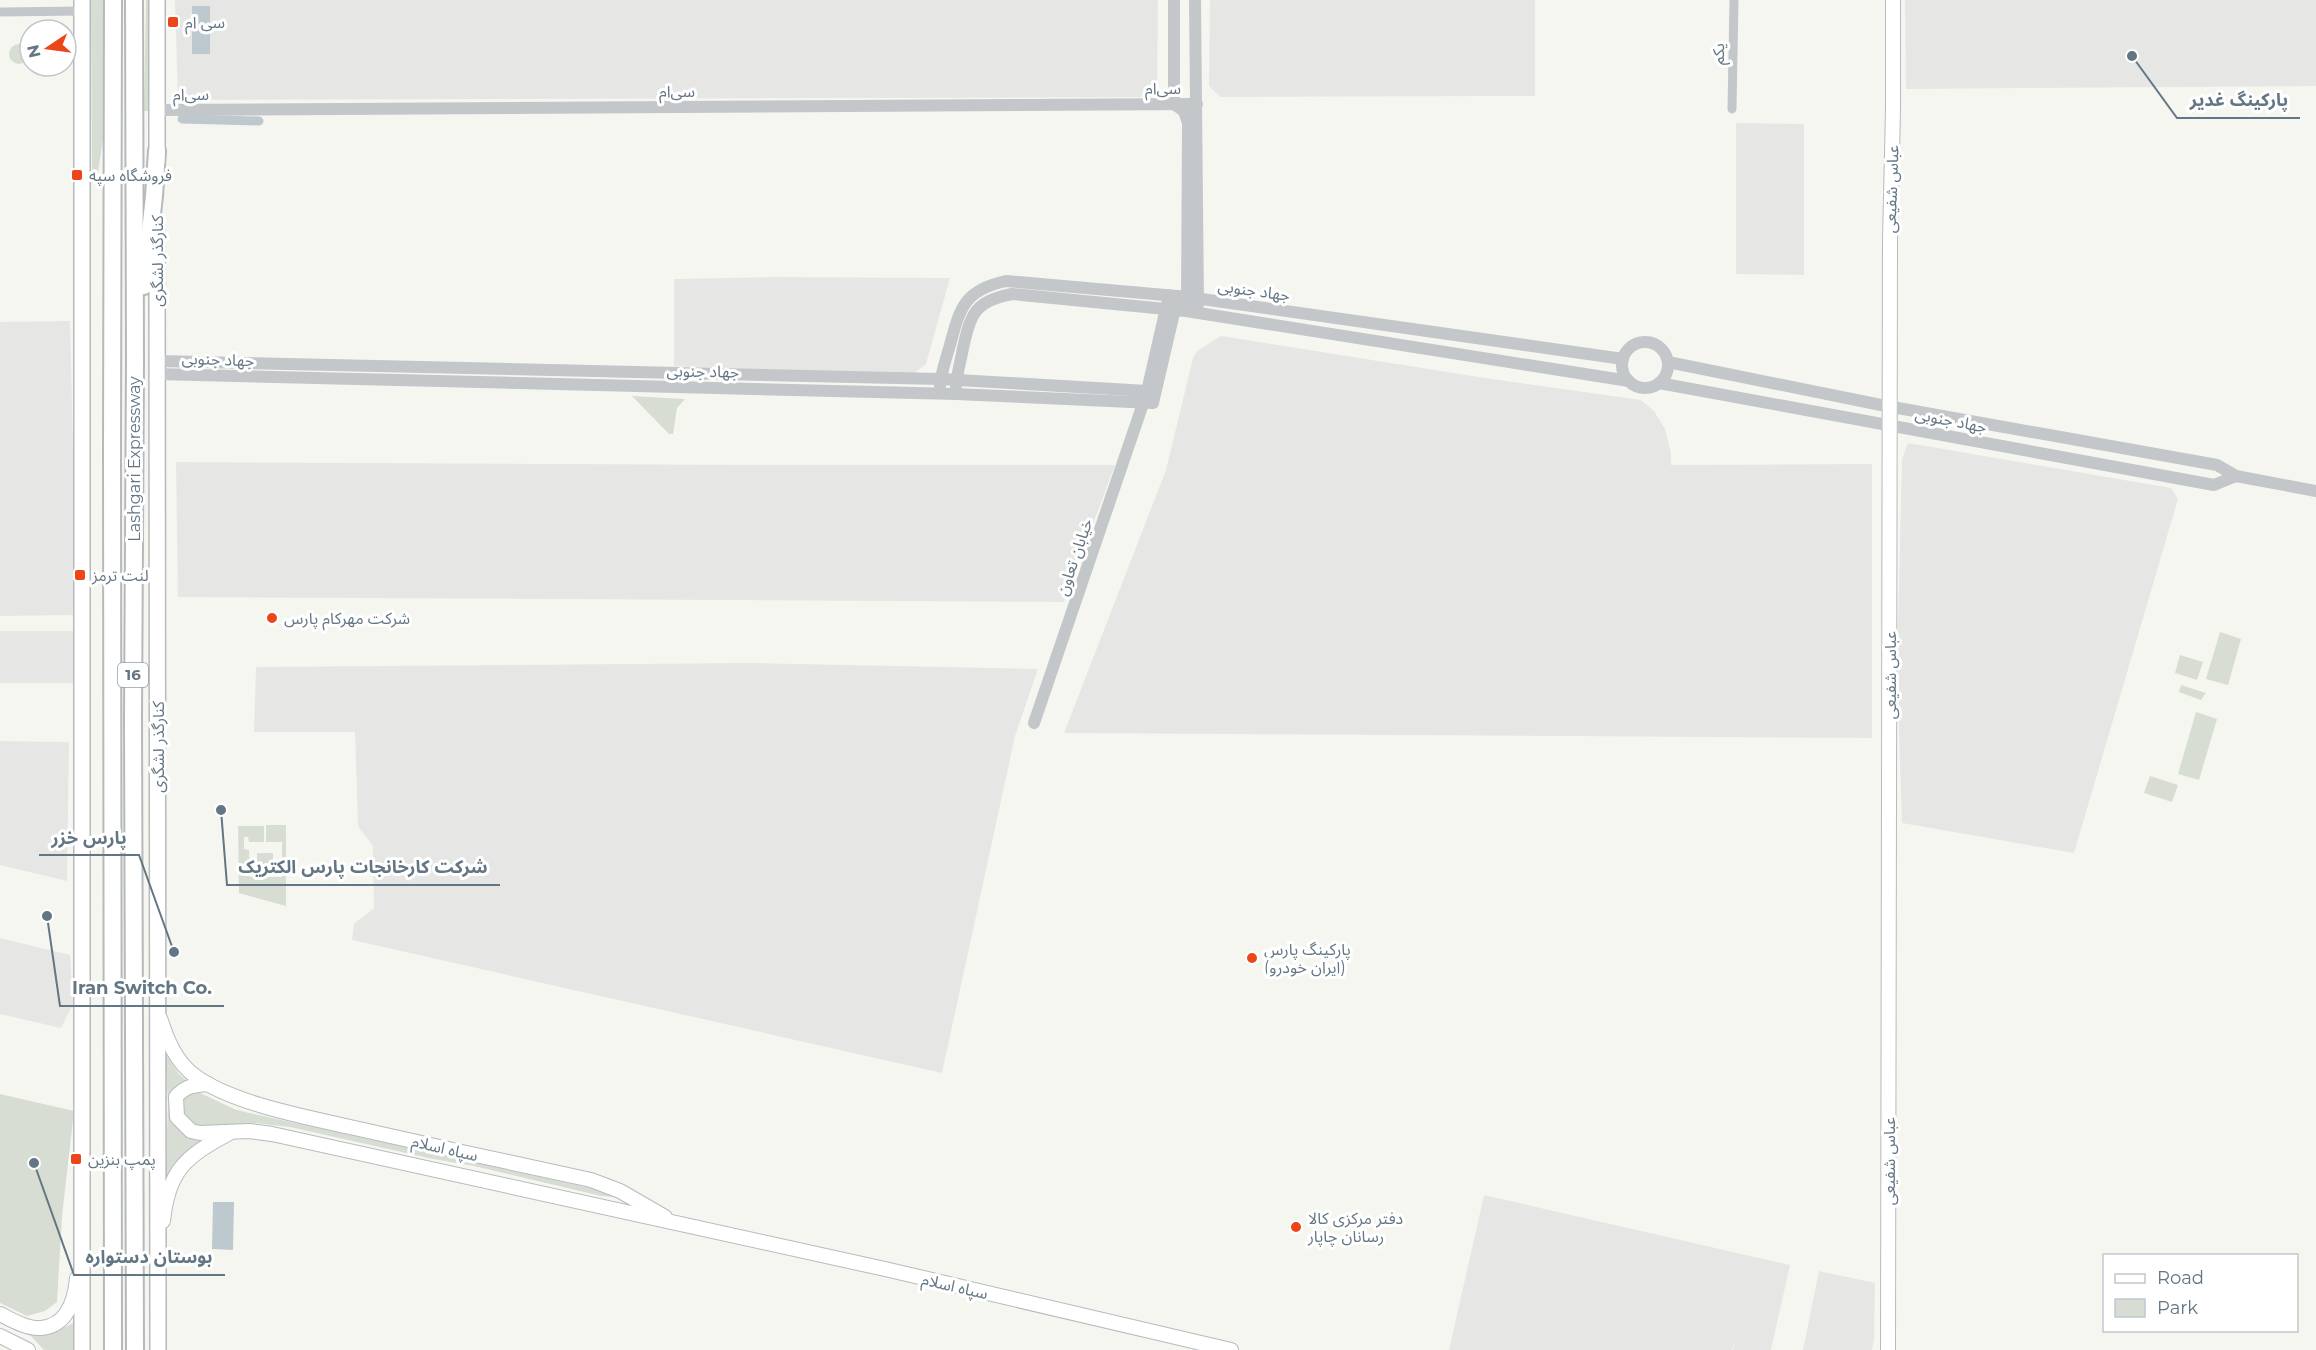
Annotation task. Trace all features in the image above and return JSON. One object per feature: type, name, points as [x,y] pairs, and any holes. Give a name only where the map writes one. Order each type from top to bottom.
[{"type":"highway","name":"Lashgari Expressway","points":[[113,0],[113,1350]]},
{"type":"highway","name":"Lashgari Expressway","points":[[134,0],[135,1350]]},
{"type":"highway","points":[[135,362],[157,151]]},
{"type":"main road","name":"کنارگذر لشگری","points":[[157,0],[158,1350]]},
{"type":"main road","name":"عباس شفیعی","points":[[1884,0],[1888,1350]]},
{"type":"main road","name":"عباس شفیعی","points":[[1886,406],[1893,109],[1893,0]]},
{"type":"main road","points":[[82,6],[82,1350]]},
{"type":"main road","name":"عباس شفیعی","points":[[1883,1350],[1886,424]]},
{"type":"main road","name":"سپاه اسلام","points":[[158,1010],[164,1032],[180,1062],[208,1084],[237,1097],[316,1119],[591,1180],[620,1191],[677,1224]]},
{"type":"main road","name":"سپاه اسلام","points":[[208,1084],[192,1085],[183,1089],[176,1097],[177,1117],[191,1131],[200,1133],[249,1131],[272,1134],[885,1269],[1231,1350]]},
{"type":"main road","points":[[158,1274],[165,1204],[175,1175],[184,1162],[196,1152],[234,1131]]},
{"type":"main road","points":[[0,1314],[24,1325],[41,1328],[62,1320],[70,1309],[76,1293],[82,1213]]},
{"type":"main road","points":[[0,1336],[24,1348],[24,1325]]},
{"type":"street","points":[[1174,0],[1174,104],[1185,111],[1188,123],[1181,310]]},
{"type":"street","points":[[1146,396],[1153,403],[1183,297],[1197,104],[1195,0]]},
{"type":"street","name":"یکم","points":[[1732,109],[1734,0]]},
{"type":"street","points":[[0,12],[82,6]]},
{"type":"street","name":"سی‌ام","points":[[157,110],[1197,104]]},
{"type":"street","name":"جهاد جنوبی","points":[[941,379],[958,313],[970,296],[986,285],[1006,281],[1183,297],[1623,359]]},
{"type":"street","name":"جهاد جنوبی","points":[[956,380],[969,322],[979,306],[992,298],[1012,294],[1181,310],[1629,381]]},
{"type":"street","points":[[1646,342],[1652,344],[1662,350],[1668,362],[1668,371],[1664,380],[1647,388],[1638,387],[1624,375],[1623,359],[1634,345],[1646,342]]},
{"type":"street","name":"جهاد جنوبی","points":[[1668,362],[1886,406],[2217,465],[2236,476],[2316,491]]},
{"type":"street","name":"جهاد جنوبی","points":[[157,368],[941,379],[1146,396]]},
{"type":"street","name":"جهاد جنوبی","points":[[157,368],[956,394],[1146,396]]},
{"type":"street","points":[[940,393],[941,379]]},
{"type":"street","points":[[956,380],[956,394]]},
{"type":"street","name":"جهاد جنوبی","points":[[1659,383],[2214,485],[2236,476]]},
{"type":"street","name":"خیابان تعاون","points":[[1034,723],[1146,396]]},
{"type":"shaded area","points":[[175,0],[1158,0],[1157,97],[178,100]]},
{"type":"shaded area","points":[[1210,0],[1535,0],[1535,96],[1220,97],[1209,86]]},
{"type":"shaded area","points":[[1905,0],[2316,0],[2316,86],[1906,89]]},
{"type":"shaded area","points":[[192,6],[210,6],[210,54],[192,54]]},
{"type":"shaded area","points":[[1736,123],[1804,124],[1804,275],[1736,274]]},
{"type":"shaded area","points":[[950,278],[926,364],[912,375],[674,366],[674,279]]},
{"type":"shaded area","points":[[70,321],[77,615],[0,616],[0,322]]},
{"type":"shaded area","points":[[1221,336],[1641,400],[1654,411],[1665,429],[1671,453],[1671,465],[1872,464],[1872,738],[1064,733],[1166,470],[1193,358],[1197,351]]},
{"type":"shaded area","points":[[1908,443],[2171,488],[2178,499],[2074,853],[1902,823],[1897,674],[1902,459]]},
{"type":"shaded area","points":[[176,462],[1115,465],[1064,602],[178,597]]},
{"type":"shaded area","points":[[0,631],[75,631],[75,683],[0,683]]},
{"type":"shaded area","points":[[750,663],[1038,669],[1015,736],[942,1073],[352,940],[354,924],[374,908],[373,846],[358,826],[355,732],[254,732],[256,667]]},
{"type":"shaded area","points":[[0,741],[69,742],[67,881],[0,865]]},
{"type":"shaded area","points":[[0,938],[70,955],[73,1004],[61,1028],[0,1014]]},
{"type":"shaded area","points":[[1484,1195],[1790,1265],[1771,1350],[1733,1350],[1735,1338],[1732,1350],[1449,1350]]},
{"type":"shaded area","points":[[213,1202],[234,1202],[233,1250],[212,1249]]},
{"type":"shaded area","points":[[1819,1271],[1875,1283],[1872,1350],[1803,1350]]},
{"type":"green space","points":[[91,0],[104,0],[104,132],[98,173],[92,184]]},
{"type":"green space","points":[[146,0],[154,0],[154,111],[144,111]]},
{"type":"green space","points":[[18,44],[18,64],[12,61],[9,54]]},
{"type":"green space","points":[[632,396],[685,399],[677,408],[673,434],[669,434]]},
{"type":"green space","points":[[2220,632],[2241,639],[2228,685],[2206,679]]},
{"type":"green space","points":[[2180,655],[2203,662],[2197,680],[2175,673]]},
{"type":"green space","points":[[2181,685],[2206,693],[2201,700],[2179,692]]},
{"type":"green space","points":[[2196,712],[2217,719],[2199,780],[2178,774]]},
{"type":"green space","points":[[2150,776],[2178,785],[2172,802],[2144,793]]},
{"type":"green space","points":[[266,825],[286,825],[286,906],[239,893],[238,826],[264,826],[264,842],[249,842],[248,837],[244,837],[244,849],[249,850],[250,877],[282,877],[282,842],[266,842]]},
{"type":"green space","points":[[257,853],[273,853],[273,869],[257,869]]},
{"type":"green space","points":[[165,1053],[179,1074],[188,1082],[183,1083],[180,1130],[192,1138],[214,1138],[165,1185],[168,1105]]},
{"type":"green space","points":[[196,1091],[234,1109],[249,1113],[613,1193],[612,1197],[601,1196],[290,1127],[253,1123],[197,1129],[185,1121],[180,1099],[186,1092]]},
{"type":"green space","points":[[0,1094],[74,1111],[62,1216],[57,1302],[45,1311],[27,1316],[0,1303]]},
{"type":"green space","points":[[73,1323],[73,1350],[44,1350],[29,1334],[51,1334]]},
{"type":"waterway","points":[[182,119],[259,121]]},
{"type":"place","name":"سی ام","points":[[173,22]]},
{"type":"place","name":"پارکینگ غدیر","points":[[2132,56]]},
{"type":"place","name":"فروشگاه سپه","points":[[77,175]]},
{"type":"place","name":"لنت ترمز","points":[[80,575]]},
{"type":"place","name":"شرکت مهرکام پارس","points":[[272,618]]},
{"type":"place","name":"شرکت کارخانجات پارس الکتریک","points":[[221,810]]},
{"type":"place","name":"Iran Switch Co.","points":[[47,916]]},
{"type":"place","name":"پارس خزر","points":[[174,952]]},
{"type":"place","name":"پارکینگ پارس (ایران خودرو)","points":[[1252,958]]},
{"type":"place","name":"پمپ بنزین","points":[[76,1159]]},
{"type":"place","name":"بوستان دستواره","points":[[34,1163]]},
{"type":"place","name":"دفتر مرکزی کالا رسانان چاپار","points":[[1296,1227]]}]
